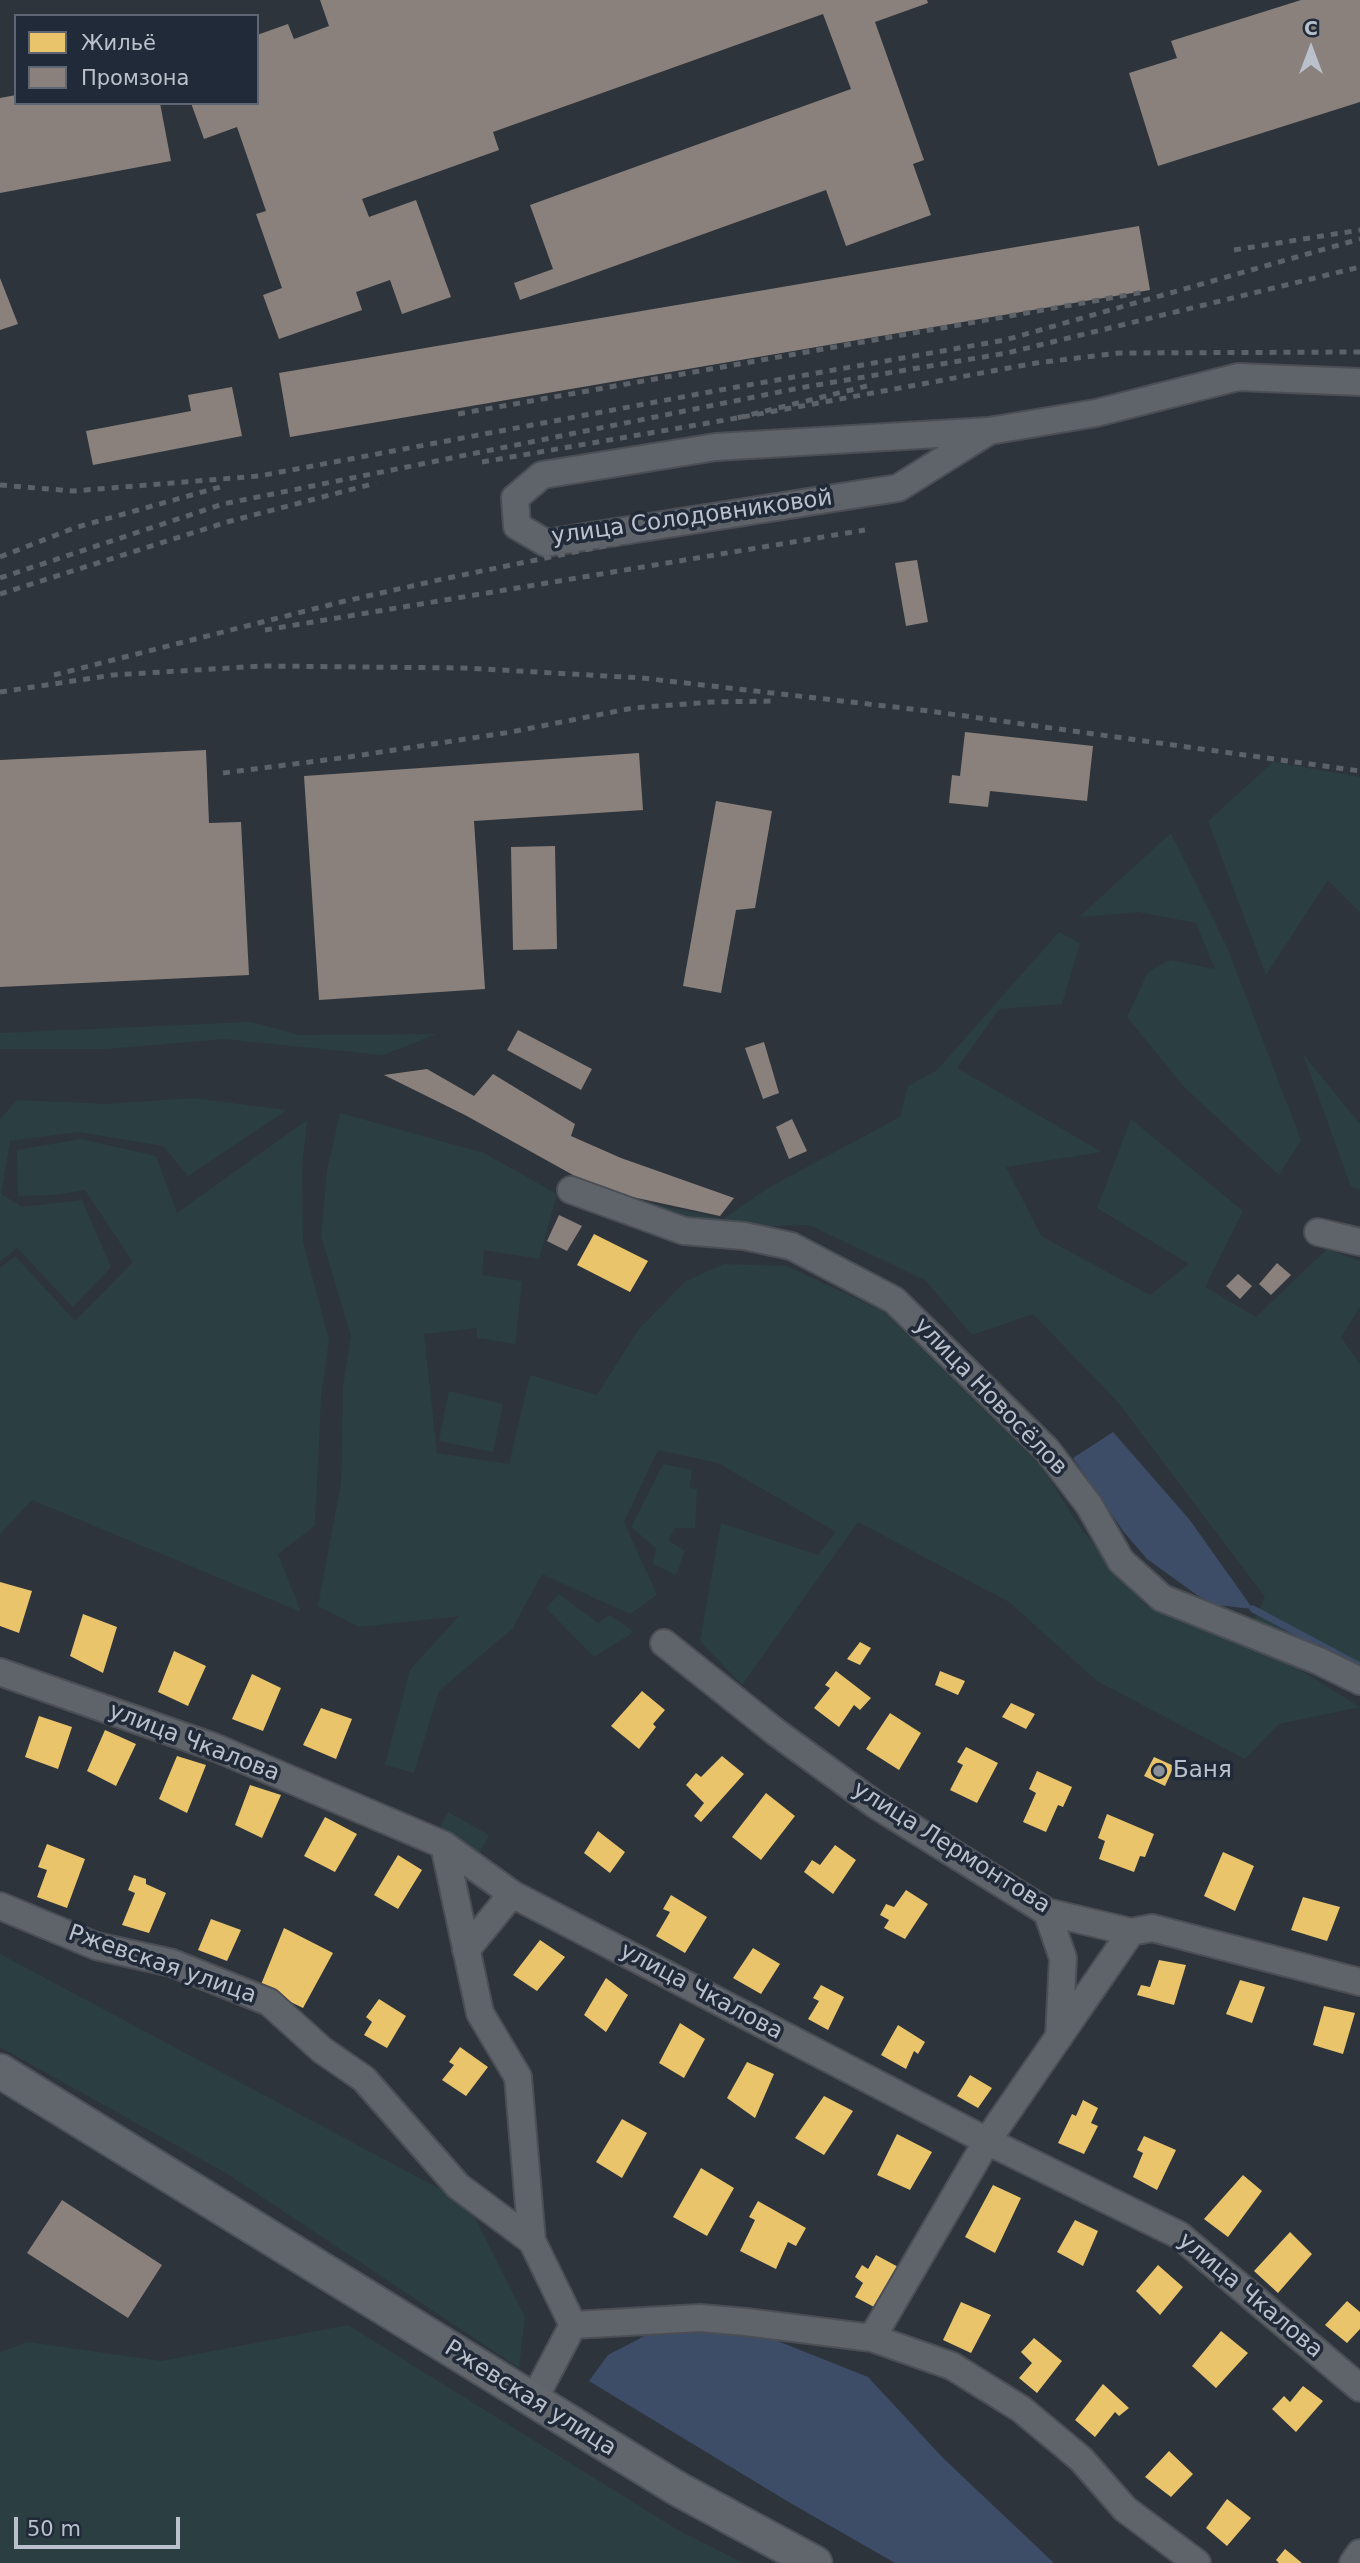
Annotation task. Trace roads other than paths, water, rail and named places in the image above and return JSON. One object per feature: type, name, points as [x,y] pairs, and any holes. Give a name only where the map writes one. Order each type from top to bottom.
[{"type":"main road","name":"Ржевская улица","points":[[0,2071],[678,2489],[815,2563]]},
{"type":"street","name":"улица Солодовниковой","points":[[989,431],[898,488],[546,542],[517,526],[514,498],[542,475],[716,447],[989,431],[1096,413],[1238,377],[1360,382]]},
{"type":"street","name":"улица Новосёлов","points":[[571,1190],[684,1231],[744,1236],[791,1246],[894,1300],[1047,1450],[1089,1505],[1121,1561],[1162,1598],[1319,1661],[1360,1681]]},
{"type":"street","points":[[1318,1231],[1360,1242]]},
{"type":"street","name":"улица Лермонтова","points":[[664,1643],[777,1733],[876,1805],[1047,1912],[1131,1932],[1152,1928],[1360,1982]]},
{"type":"street","name":"улица Чкалова","points":[[0,1672],[214,1747],[444,1845],[512,1894],[986,2141],[1179,2235],[1360,2389]]},
{"type":"street","points":[[444,1845],[480,2013],[518,2077],[532,2241]]},
{"type":"street","points":[[466,1950],[512,1894]]},
{"type":"street","name":"Ржевская улица","points":[[0,1906],[96,1946],[172,1963],[269,2002],[322,2050],[364,2079],[458,2186],[532,2241],[573,2325]]},
{"type":"street","points":[[1047,1912],[1063,1958],[1059,2037]]},
{"type":"street","points":[[872,2338],[986,2141],[1131,1932]]},
{"type":"street","points":[[533,2401],[573,2325],[700,2318],[872,2338],[951,2366],[1021,2409],[1081,2459],[1125,2509],[1197,2563]]},
{"type":"street","points":[[1353,2563],[1360,2553]]},
{"type":"water","points":[[1113,1432],[1189,1519],[1253,1609],[1216,1605],[1197,1595],[1147,1559],[1123,1531],[1073,1458]]},
{"type":"water","points":[[652,2332],[760,2334],[868,2377],[943,2458],[1054,2563],[895,2563],[589,2381],[608,2355]]},
{"type":"waterway","points":[[1253,1609],[1360,1666]]},
{"type":"railway","points":[[1234,250],[1360,230]]},
{"type":"railway","points":[[0,485],[73,491],[259,476],[1005,340],[1360,239]]},
{"type":"railway","points":[[0,578],[223,504],[799,388],[1007,353],[1360,267]]},
{"type":"railway","points":[[458,414],[1144,292]]},
{"type":"railway","points":[[867,386],[737,418],[1036,363],[1119,353],[1360,352]]},
{"type":"railway","points":[[482,462],[737,418]]},
{"type":"railway","points":[[0,594],[227,522],[376,483]]},
{"type":"railway","points":[[0,557],[74,528],[220,487]]},
{"type":"railway","points":[[54,675],[341,602],[443,579],[658,535],[845,505]]},
{"type":"railway","points":[[265,630],[865,530]]},
{"type":"railway","points":[[0,692],[113,675],[262,666],[465,668],[642,678],[929,711],[1360,771]]},
{"type":"railway","points":[[223,773],[511,732],[633,708],[774,701]]},
{"type":"place","name":"Баня","points":[[1159,1771]]}]
